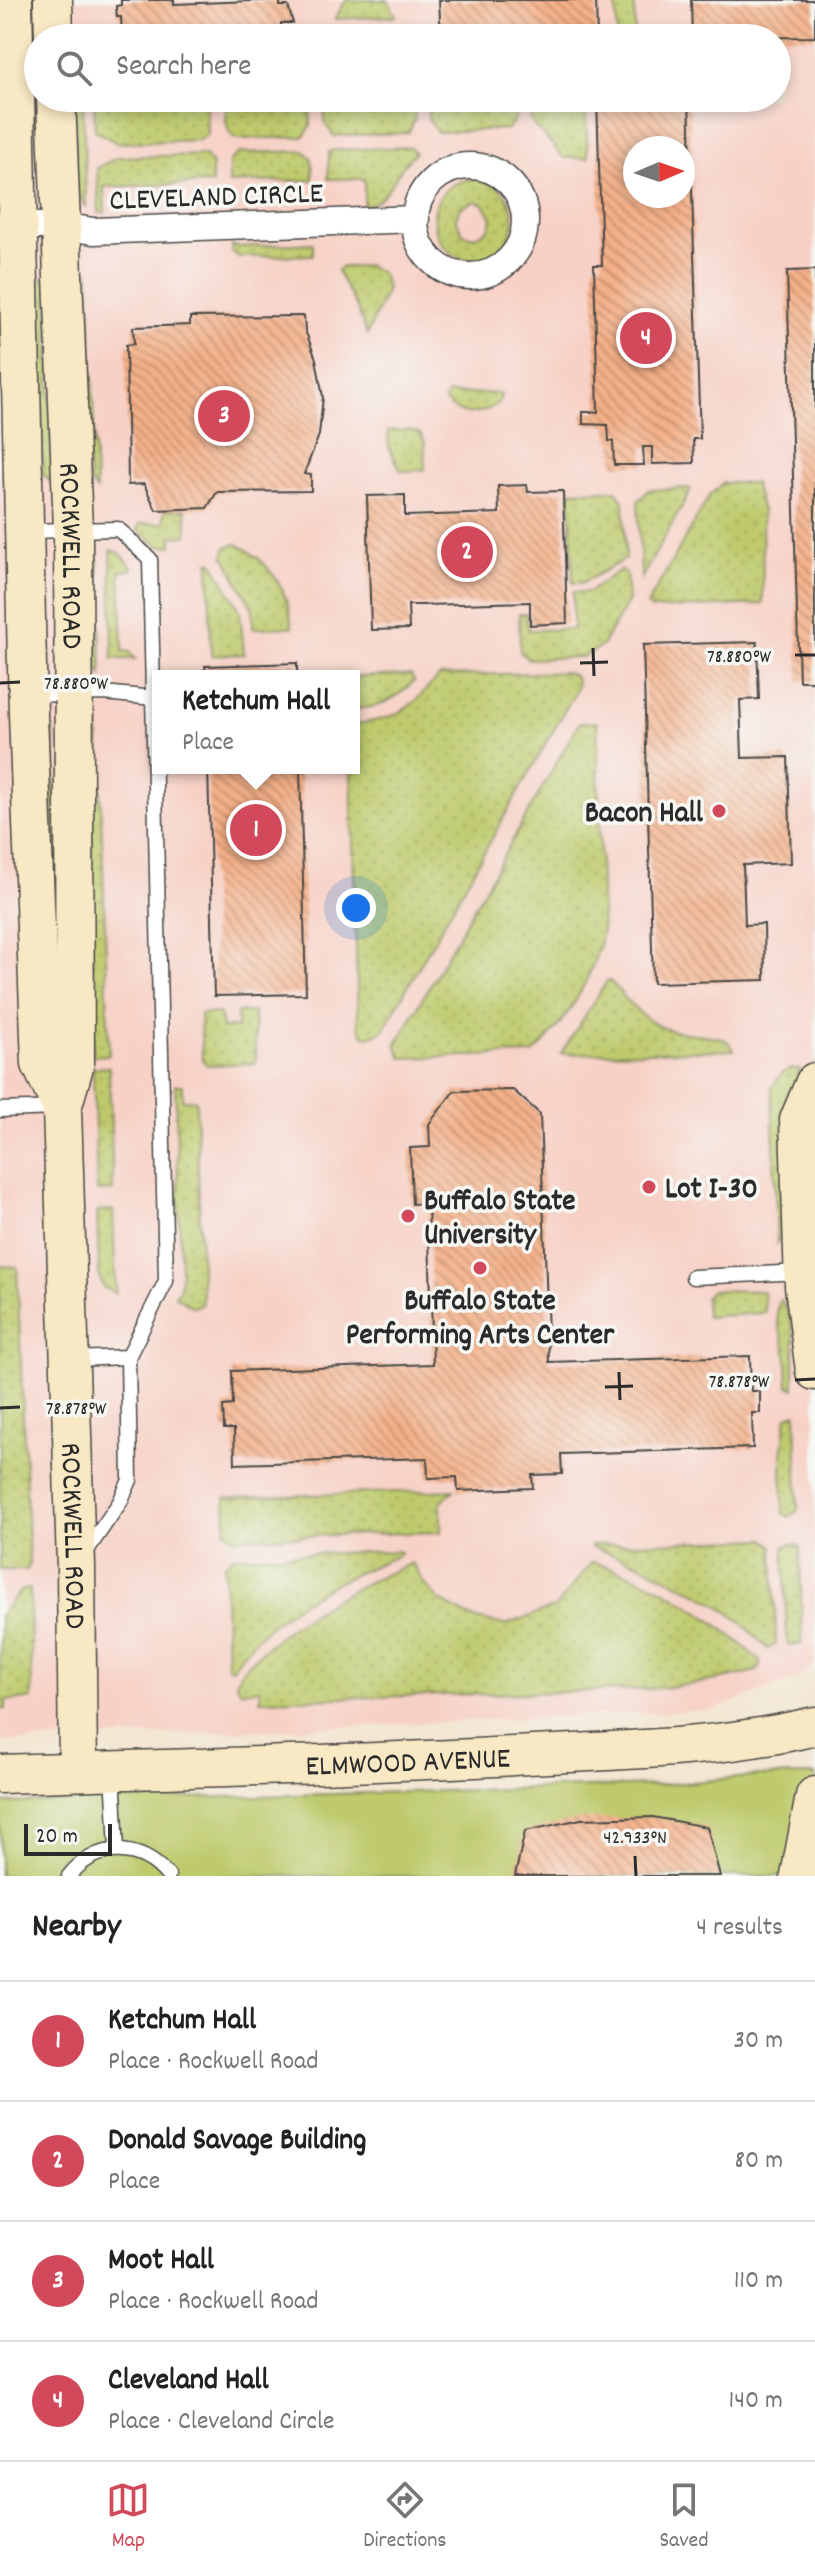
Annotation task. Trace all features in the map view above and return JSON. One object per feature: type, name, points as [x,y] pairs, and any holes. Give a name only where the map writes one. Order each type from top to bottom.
[{"type":"street","name":"ROCKWELL ROAD","points":[[13,0],[10,226],[26,531],[28,695],[41,1064],[62,1108]]},
{"type":"street","points":[[53,0],[54,24]]},
{"type":"street","name":"ROCKWELL ROAD","points":[[57,112],[73,530],[74,694],[75,1063],[62,1108],[76,1566],[96,1771]]},
{"type":"street","points":[[465,166],[483,167],[500,174],[514,186],[526,220],[523,238],[513,256],[485,275],[466,276],[449,272],[433,262],[422,248],[416,231],[416,219],[421,195],[432,181],[447,170],[465,166]]},
{"type":"street","name":"CLEVELAND CIRCLE","points":[[10,226],[61,226],[93,231],[416,219]]},
{"type":"street","points":[[815,1082],[799,1120],[804,1272],[815,1371]]},
{"type":"street","name":"ELMWOOD AVENUE","points":[[0,1774],[447,1759],[703,1746],[815,1726]]},
{"type":"street","points":[[800,1876],[815,1796]]},
{"type":"lane","points":[[26,531],[118,529],[150,559],[153,670]]},
{"type":"lane","points":[[28,695],[104,693],[152,698]]},
{"type":"lane","points":[[76,1566],[120,1502],[130,1480],[128,1357],[166,1281],[156,774]]},
{"type":"lane","points":[[0,1110],[62,1108]]},
{"type":"lane","points":[[693,1277],[804,1272]]},
{"type":"lane","points":[[69,1359],[128,1357]]},
{"type":"lane","points":[[96,1771],[117,1850]]},
{"type":"lane","points":[[69,1876],[83,1861],[117,1850],[143,1855],[168,1876]]},
{"type":"shaded area","name":"Buffalo State University","points":[[0,0],[815,0],[815,1663],[799,1678],[712,1710],[0,1742]]},
{"type":"green space","points":[[346,0],[388,0],[396,16],[335,19]]},
{"type":"green space","points":[[616,0],[634,0],[635,24],[617,24]]},
{"type":"green space","points":[[74,112],[83,112],[86,208],[77,192]]},
{"type":"green space","points":[[94,112],[206,112],[207,135],[199,140],[117,143],[95,131]]},
{"type":"green space","points":[[226,112],[310,112],[311,126],[303,137],[236,139],[229,131]]},
{"type":"green space","points":[[325,112],[415,112],[415,119],[408,133],[334,136],[325,124]]},
{"type":"green space","points":[[428,112],[515,112],[515,119],[508,129],[437,132],[428,118]]},
{"type":"green space","points":[[531,112],[586,112],[588,158],[564,158],[533,125]]},
{"type":"green space","points":[[410,147],[415,153],[386,192],[373,203],[364,206],[364,179],[328,179],[329,152],[334,150]]},
{"type":"green space","points":[[304,151],[312,159],[313,180],[229,183],[229,162],[239,153]]},
{"type":"green space","points":[[204,155],[212,165],[212,183],[104,187],[105,213],[99,213],[97,168],[118,157]]},
{"type":"green space","points":[[478,180],[493,184],[505,194],[514,220],[511,235],[501,249],[484,258],[465,259],[451,253],[440,241],[435,226],[435,211],[441,196],[453,185]],"holes":[[[474,201],[484,204],[492,218],[489,229],[474,237],[463,234],[456,219],[460,208]]]},
{"type":"green space","points":[[313,243],[313,255],[239,257],[232,252],[232,245]]},
{"type":"green space","points":[[369,266],[382,274],[387,289],[367,335],[337,271],[341,267]]},
{"type":"green space","points":[[89,272],[96,490],[89,480],[80,277]]},
{"type":"green space","points":[[43,278],[48,281],[50,481],[43,474],[36,286],[38,280]]},
{"type":"green space","points":[[447,394],[501,395],[500,402],[479,412],[457,411],[444,400]]},
{"type":"green space","points":[[388,431],[420,433],[425,443],[425,470],[401,471],[389,448]]},
{"type":"green space","points":[[723,483],[754,483],[762,511],[763,604],[652,609],[647,605],[710,495]]},
{"type":"green space","points":[[616,490],[624,503],[626,559],[582,583],[573,583],[570,491]]},
{"type":"green space","points":[[648,490],[691,490],[641,579],[638,501]]},
{"type":"green space","points":[[164,510],[186,510],[187,536],[172,536],[172,546],[158,546],[137,529],[140,524],[164,523]]},
{"type":"green space","points":[[237,544],[259,559],[276,578],[287,601],[292,627],[253,628],[253,609],[224,556],[226,547]]},
{"type":"green space","points":[[111,550],[120,553],[132,567],[131,570],[120,571],[123,651],[130,652],[135,659],[113,659]]},
{"type":"green space","points":[[98,551],[102,675],[93,661],[90,564]]},
{"type":"green space","points":[[212,561],[240,610],[244,654],[211,656],[209,562]]},
{"type":"green space","points":[[620,570],[626,573],[628,601],[602,646],[583,657],[528,659],[520,652],[519,614],[527,614],[528,630],[573,629],[573,592],[589,592]]},
{"type":"green space","points":[[566,672],[573,675],[577,686],[382,1032],[369,1037],[362,1033],[358,1024],[351,774],[360,774],[360,724],[399,712],[413,703],[440,676]]},
{"type":"green space","points":[[411,675],[414,681],[394,698],[360,708],[360,677]]},
{"type":"green space","points":[[98,712],[109,1055],[93,1056],[90,717]]},
{"type":"green space","points":[[597,722],[602,930],[593,965],[577,998],[557,1028],[533,1054],[402,1058],[396,1045],[579,723]]},
{"type":"green space","points":[[46,724],[53,728],[58,927],[54,932]]},
{"type":"green space","points":[[607,981],[637,1010],[661,1027],[721,1038],[729,1042],[734,1050],[561,1054]]},
{"type":"green space","points":[[237,1012],[254,1012],[256,1063],[207,1065],[202,1058],[200,1014],[220,1013],[222,1028],[237,1027]]},
{"type":"green space","points":[[109,1067],[113,1190],[97,1191],[93,1068]]},
{"type":"green space","points":[[800,1069],[784,1230],[777,1243],[772,1087],[783,1072]]},
{"type":"green space","points":[[175,1085],[183,1085],[183,1100],[196,1100],[202,1300],[201,1305],[193,1307],[175,1296],[180,1287],[181,1273]]},
{"type":"green space","points":[[113,1210],[116,1294],[103,1287],[99,1275],[97,1211]]},
{"type":"green space","points":[[0,1266],[17,1267],[27,1570],[0,1570]]},
{"type":"green space","points":[[712,1290],[763,1291],[765,1311],[706,1317],[705,1297]]},
{"type":"green space","points":[[780,1300],[793,1330],[794,1388],[788,1385],[786,1352],[778,1319]]},
{"type":"green space","points":[[796,1413],[798,1510],[789,1517],[783,1513],[782,1455],[787,1416]]},
{"type":"green space","points":[[454,1490],[441,1502],[441,1532],[234,1538],[226,1531],[225,1498]]},
{"type":"green space","points":[[765,1539],[773,1546],[776,1644],[768,1649],[740,1621],[714,1602],[638,1563],[591,1547],[592,1545]]},
{"type":"green space","points":[[785,1546],[800,1546],[802,1644],[790,1646],[787,1643],[784,1550]]},
{"type":"green space","points":[[401,1553],[328,1587],[285,1614],[248,1648],[232,1668],[227,1667],[224,1565],[234,1556]]},
{"type":"green space","points":[[592,1562],[661,1588],[703,1614],[742,1644],[760,1661],[760,1667],[757,1671],[711,1681],[632,1690],[260,1700],[260,1689],[241,1691],[236,1684],[250,1662],[297,1623],[352,1590],[412,1563],[425,1585],[440,1601],[472,1618],[505,1625],[556,1607]]},
{"type":"green space","points":[[30,1589],[32,1699],[6,1701],[6,1709],[0,1709],[0,1615],[21,1590]]},
{"type":"green space","points":[[815,1775],[815,1876],[0,1876],[0,1803],[660,1785],[759,1776]]},
{"type":"building","points":[[121,0],[174,0],[174,4],[280,0],[280,6],[288,6],[293,23],[121,24],[116,6],[121,5]]},
{"type":"building","points":[[439,0],[596,0],[597,24],[440,24]]},
{"type":"building","points":[[691,0],[815,0],[815,37],[791,37],[791,24],[692,24]]},
{"type":"building","points":[[597,112],[689,112],[690,136],[623,136],[623,208],[693,208],[700,439],[693,439],[694,463],[652,464],[652,447],[643,447],[644,465],[614,465],[613,441],[609,441],[608,425],[583,424],[583,412],[598,412],[594,265],[602,265]]},
{"type":"building","points":[[815,270],[815,681],[799,681],[787,271]]},
{"type":"building","points":[[304,316],[323,397],[319,435],[304,474],[311,475],[311,491],[217,492],[207,508],[156,510],[144,484],[128,485],[126,345],[134,344],[133,327],[190,325],[190,317]]},
{"type":"building","points":[[527,485],[528,492],[563,491],[567,623],[530,625],[530,602],[408,605],[409,629],[371,630],[367,496],[405,495],[405,516],[499,513],[498,486]]},
{"type":"building","name":"Bacon Hall","points":[[757,642],[759,699],[740,700],[742,758],[788,757],[791,863],[743,865],[745,925],[764,924],[765,980],[653,983],[643,645]]},
{"type":"building","points":[[297,663],[297,670],[205,670],[205,666]]},
{"type":"building","points":[[208,774],[300,774],[306,994],[214,996]]},
{"type":"building","points":[[513,1090],[540,1114],[549,1362],[750,1356],[751,1391],[760,1391],[760,1413],[752,1413],[753,1448],[561,1454],[562,1474],[532,1475],[533,1488],[458,1491],[457,1477],[428,1478],[427,1458],[235,1464],[234,1429],[224,1429],[223,1406],[233,1405],[232,1371],[433,1364],[428,1203],[412,1204],[410,1148],[430,1147],[429,1124],[454,1091]]},
{"type":"building","points":[[653,1817],[707,1827],[720,1876],[515,1876],[525,1831],[581,1819]]},
{"type":"place","name":"Cleveland Hall","points":[[646,338]]},
{"type":"place","name":"Moot Hall","points":[[224,416]]},
{"type":"place","name":"Donald Savage Building","points":[[467,552]]},
{"type":"place","name":"Bacon Hall","points":[[719,811]]},
{"type":"place","name":"Ketchum Hall","points":[[256,830]]},
{"type":"place","name":"Lot I-30","points":[[649,1187]]},
{"type":"place","name":"Buffalo State University","points":[[408,1216]]},
{"type":"place","name":"Buffalo State Performing Arts Center","points":[[480,1268]]}]
